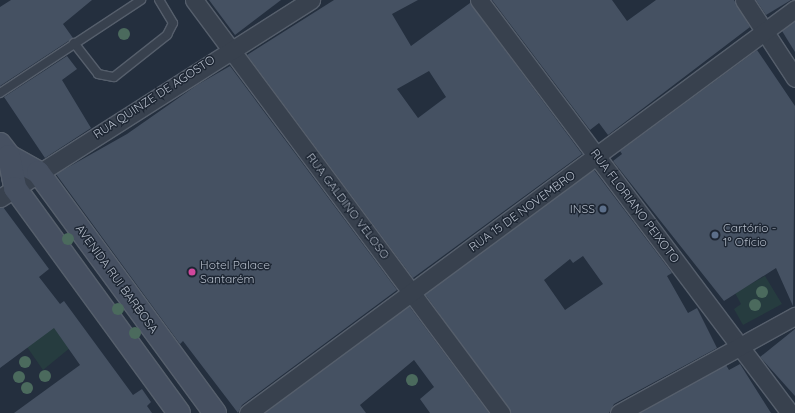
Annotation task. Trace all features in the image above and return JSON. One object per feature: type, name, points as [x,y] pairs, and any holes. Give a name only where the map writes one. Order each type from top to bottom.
[{"type":"main road","name":"AVENIDA RUI BARBOSA","points":[[5,150],[38,172],[215,413]]},
{"type":"main road","name":"AVENIDA RUI BARBOSA","points":[[5,150],[8,193],[179,413]]},
{"type":"street","name":"RUA GALDINO VELOSO","points":[[194,0],[501,413]]},
{"type":"street","name":"RUA QUINZE DE AGOSTO","points":[[8,193],[230,48],[311,0]]},
{"type":"street","name":"RUA FLORIANO PEIXOTO","points":[[479,0],[790,413]]},
{"type":"street","points":[[744,0],[795,78]]},
{"type":"street","name":"RUA 15 DE NOVEMBRO","points":[[248,413],[795,8]]},
{"type":"street","points":[[618,413],[795,316]]},
{"type":"lane","points":[[0,93],[141,0]]},
{"type":"lane","points":[[74,43],[98,74],[114,77],[167,35],[173,23],[159,0]]},
{"type":"green space","points":[[765,276],[782,304],[743,325],[734,309],[741,304],[735,293]]},
{"type":"green space","points":[[70,312],[87,334],[43,370],[27,347]]},
{"type":"building","points":[[11,0],[92,0],[63,24],[73,38],[0,86],[0,7]]},
{"type":"building","points":[[209,0],[281,0],[235,35]]},
{"type":"building","points":[[334,0],[418,0],[392,14],[411,46],[470,3],[582,154],[413,278],[247,55]],"holes":[[[429,71],[446,97],[418,118],[397,89]]]},
{"type":"building","points":[[492,0],[612,0],[627,21],[656,0],[734,0],[750,27],[608,135],[599,123],[590,130]]},
{"type":"building","points":[[756,0],[791,0],[766,15]]},
{"type":"building","points":[[795,21],[795,52],[782,31]]},
{"type":"building","points":[[757,50],[795,106],[793,306],[776,268],[724,301],[613,161],[622,154],[620,151]]},
{"type":"building","points":[[67,56],[77,69],[62,80],[91,128],[45,158],[4,97]]},
{"type":"building","points":[[230,66],[397,290],[242,405],[238,413],[183,341],[180,344],[56,174],[127,134],[197,85]]},
{"type":"building","points":[[594,170],[672,273],[667,276],[688,313],[697,308],[717,348],[614,404],[609,413],[511,413],[425,294]],"holes":[[[583,256],[603,284],[565,310],[544,280],[570,259],[573,263]]]},
{"type":"building","points":[[3,207],[49,269],[39,277],[60,304],[64,301],[133,395],[142,389],[151,402],[147,406],[152,413],[14,413],[80,365],[54,328],[0,368],[0,208]]},
{"type":"building","points":[[409,306],[489,413],[430,413],[420,399],[434,387],[414,360],[360,405],[366,413],[265,413]]},
{"type":"building","points":[[795,329],[795,396],[760,357]]},
{"type":"building","points":[[740,364],[771,413],[640,413],[726,365],[729,370]]},
{"type":"place","name":"INSS","points":[[603,209]]},
{"type":"place","name":"Cartório - 1° Ofício","points":[[715,235]]},
{"type":"place","name":"Hotel Palace Santarém","points":[[192,272]]}]
